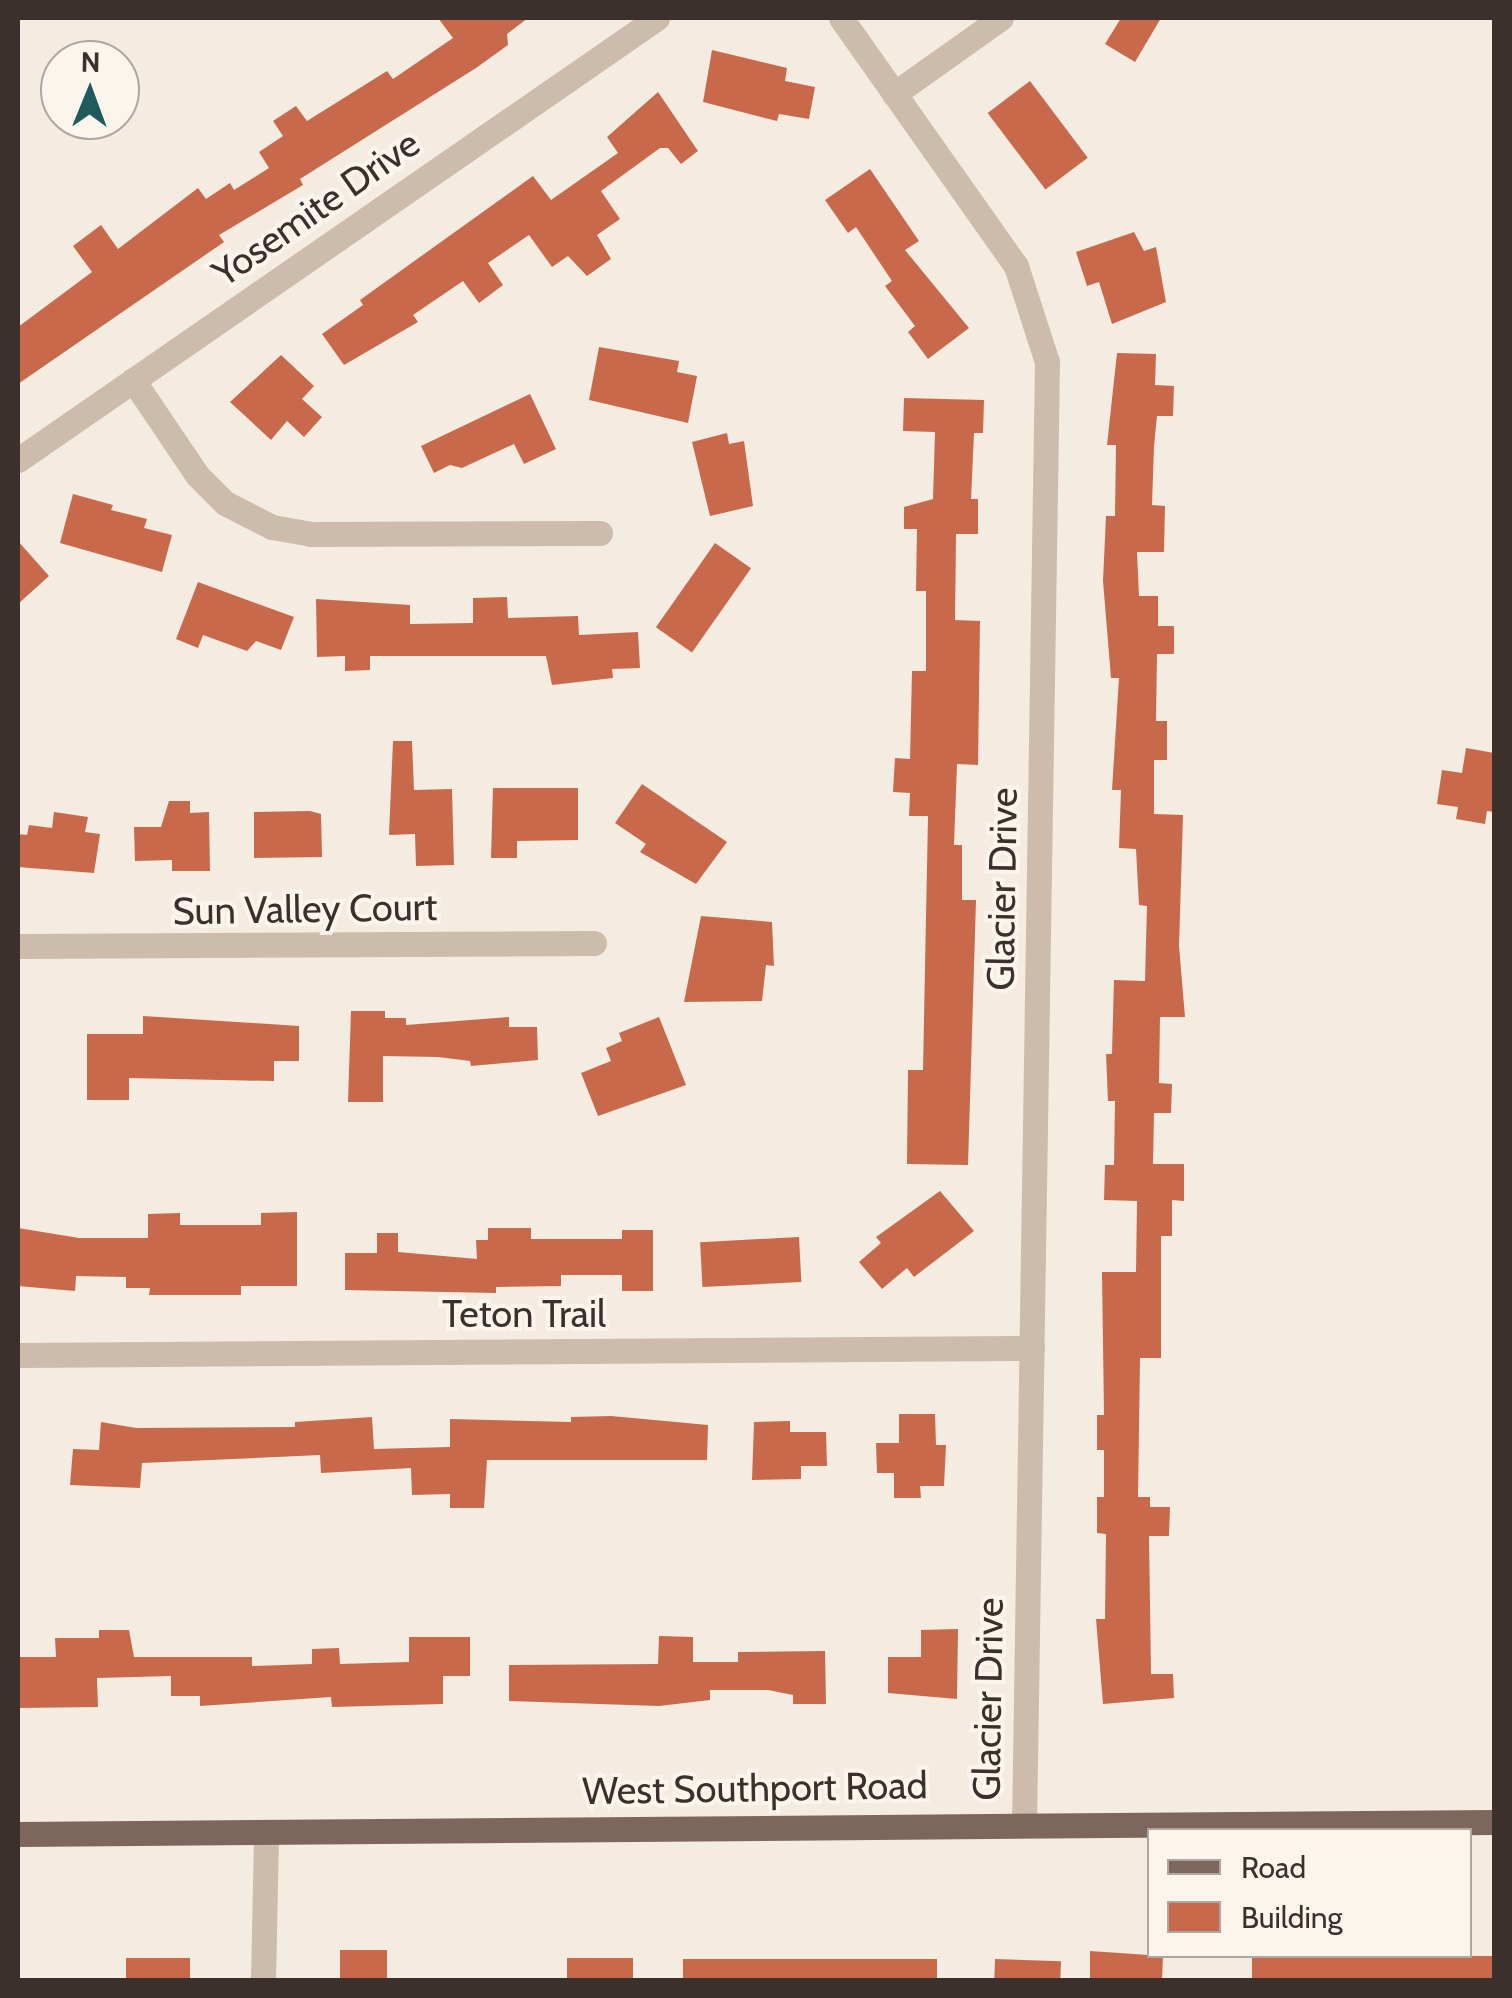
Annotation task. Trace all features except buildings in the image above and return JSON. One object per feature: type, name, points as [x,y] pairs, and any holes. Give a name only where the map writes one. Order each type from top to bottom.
[{"type":"main road","name":"West Southport Road","points":[[18,1834],[1024,1822],[1494,1822]]},
{"type":"street","name":"Yosemite Drive","points":[[18,460],[657,18]]},
{"type":"street","name":"Glacier Drive","points":[[842,18],[1016,266],[1046,362],[1024,1822]]},
{"type":"street","points":[[894,94],[1001,18]]},
{"type":"street","points":[[133,380],[197,475],[225,503],[272,526],[310,534],[600,533]]},
{"type":"street","name":"Sun Valley Court","points":[[18,946],[594,943]]},
{"type":"street","name":"Teton Trail","points":[[18,1355],[1032,1348]]},
{"type":"street","points":[[264,1980],[266,1833]]}]
